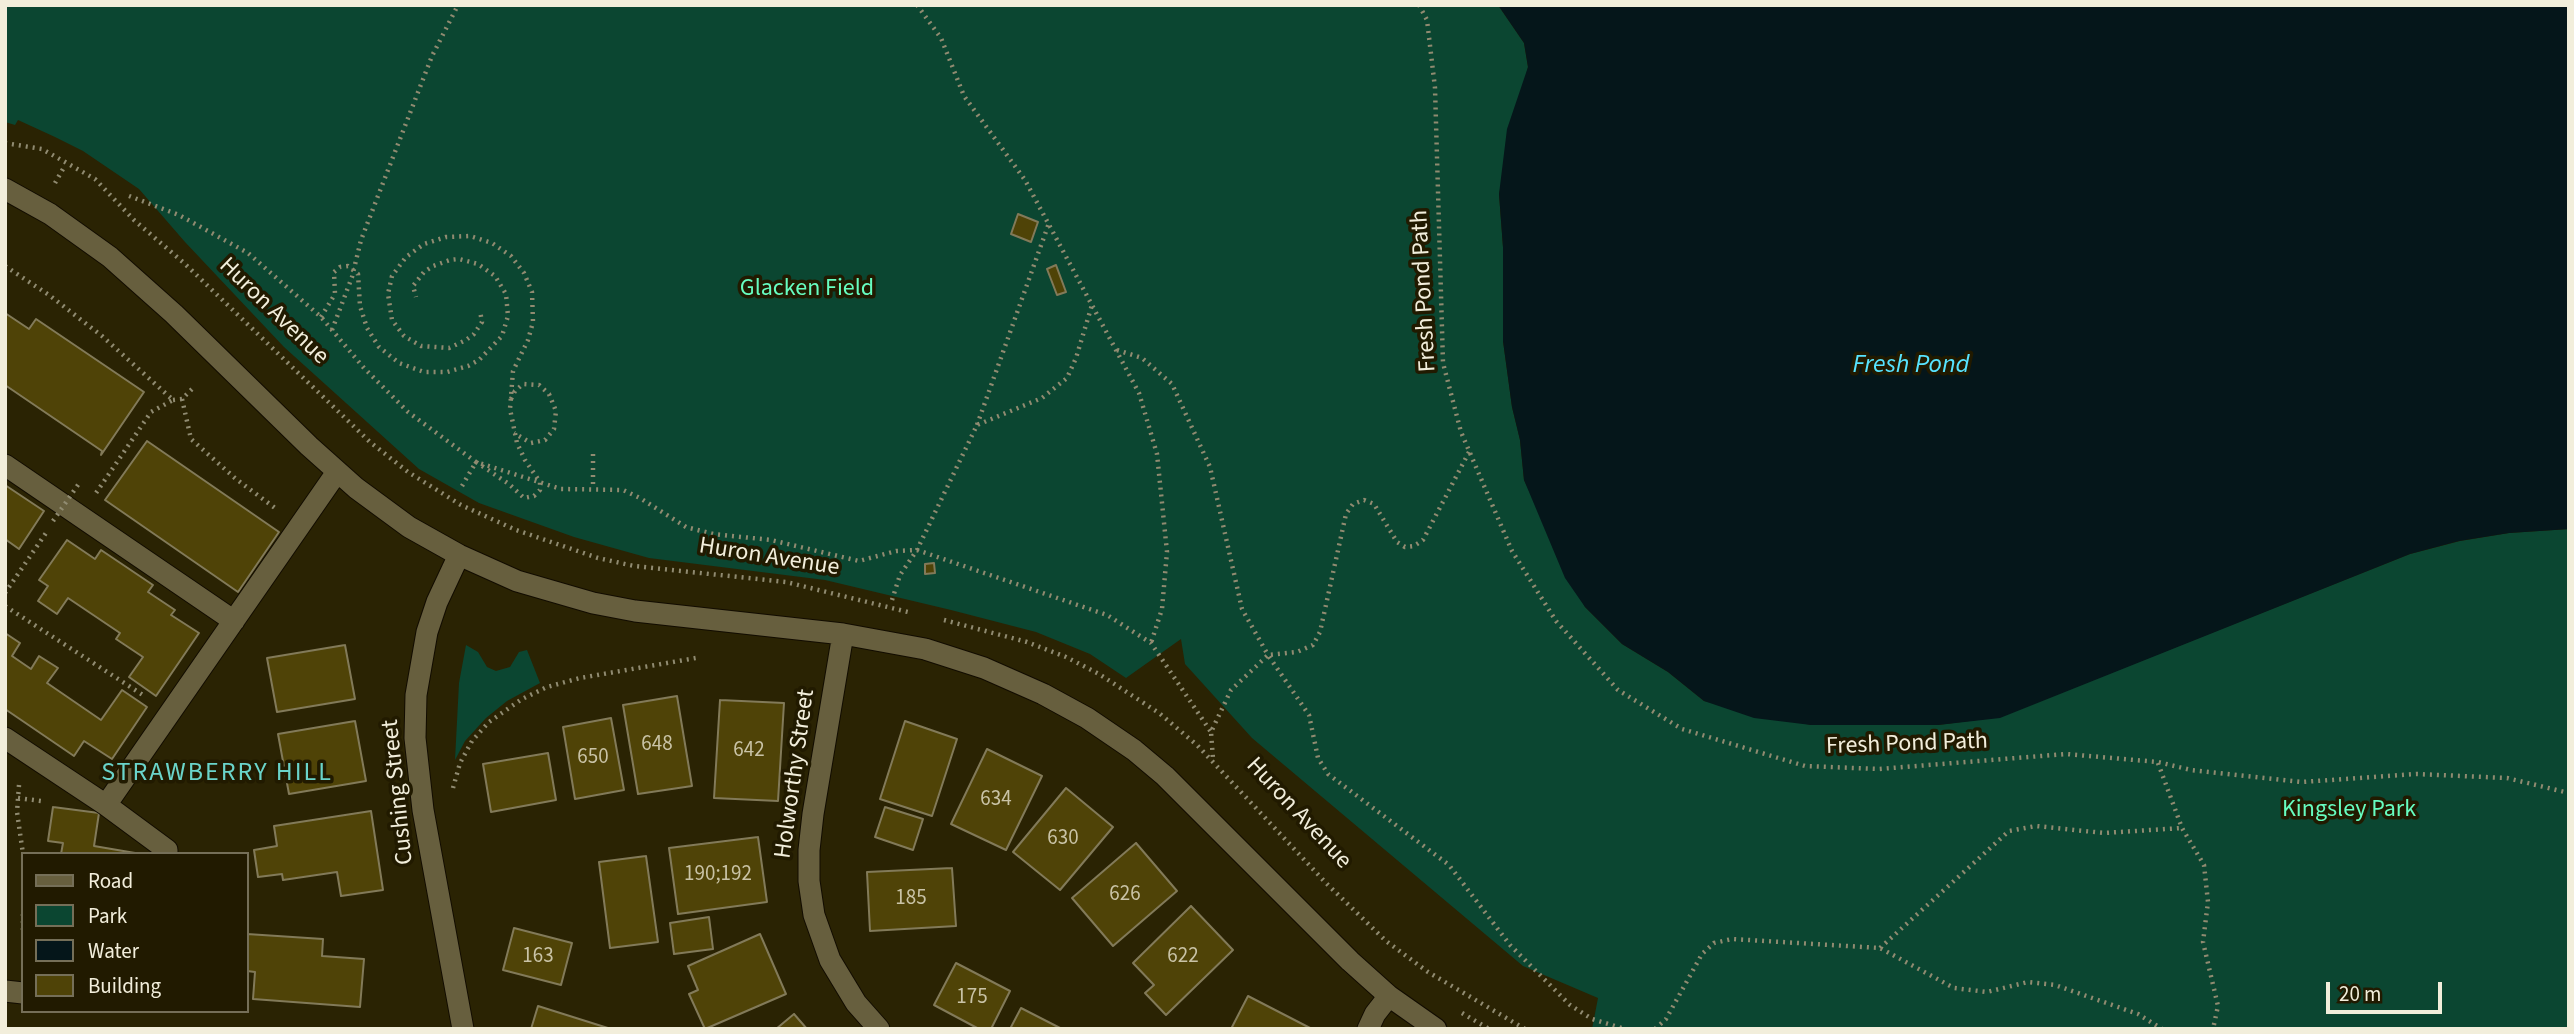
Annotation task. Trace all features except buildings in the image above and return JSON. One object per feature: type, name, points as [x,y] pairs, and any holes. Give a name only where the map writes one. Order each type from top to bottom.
[{"type":"street","points":[[5,189],[50,214],[127,271],[337,472],[409,527],[459,555],[517,581],[593,603],[635,611],[843,634],[925,649],[965,661],[1024,685],[1087,718],[1134,750],[1170,781],[1303,916],[1389,996],[1436,1029]]},
{"type":"street","points":[[5,465],[234,621]]},
{"type":"street","points":[[106,805],[337,472]]},
{"type":"street","name":"Cushing Street","points":[[459,555],[437,602],[427,632],[416,695],[415,737],[423,810],[463,1029]]},
{"type":"street","name":"Holworthy Street","points":[[843,634],[813,814],[809,881],[814,915],[830,960],[851,996],[879,1029]]},
{"type":"street","points":[[5,738],[106,805],[167,852]]},
{"type":"street","points":[[1368,1029],[1374,1014],[1389,996]]},
{"type":"path","points":[[332,330],[354,269],[361,240],[432,56],[458,5]]},
{"type":"path","points":[[917,5],[941,38],[964,96],[1026,180],[1139,393],[1157,454],[1167,552],[1162,608],[1151,643]]},
{"type":"path","name":"Fresh Pond Path","points":[[1419,5],[1427,20],[1435,88],[1443,363],[1461,432],[1512,551],[1556,621],[1618,690],[1682,729],[1805,766],[1880,769],[2066,754],[2158,762],[2191,770],[2302,782],[2416,774],[2507,778],[2569,793]]},
{"type":"path","name":"Huron Avenue","points":[[5,143],[42,149],[95,179],[134,220],[184,263],[370,442],[408,472],[461,505],[536,538],[607,561],[786,582],[922,615]]},
{"type":"path","points":[[54,183],[63,169]]},
{"type":"path","points":[[129,196],[178,215],[248,253],[321,317],[364,368],[408,412],[509,484],[524,498],[537,494],[540,482],[525,460],[514,432],[510,401],[513,370],[531,331],[534,313],[529,282],[511,256],[482,239],[459,236],[434,240],[414,250],[392,276],[387,303],[392,320],[404,336],[421,346],[449,348],[466,340],[480,327],[483,318],[480,311]]},
{"type":"path","points":[[892,600],[900,575],[917,550],[977,425],[1049,222]]},
{"type":"path","points":[[321,317],[335,294],[334,272],[344,266],[354,269],[358,274],[360,306],[367,328],[388,356],[405,366],[435,373],[459,369],[479,360],[502,336],[508,316],[506,294],[495,276],[478,264],[459,259],[433,266],[424,272],[413,286],[416,297]]},
{"type":"path","points":[[5,266],[49,295],[102,336],[173,400]]},
{"type":"path","points":[[977,425],[1042,398],[1067,378],[1092,305]]},
{"type":"path","points":[[1116,349],[1142,358],[1172,384],[1210,467],[1242,609],[1268,655],[1310,715],[1318,758],[1328,774],[1449,864],[1510,945],[1570,1005],[1592,1019],[1625,1029]]},
{"type":"path","points":[[510,401],[518,387],[523,384],[539,385],[549,394],[556,411],[554,429],[545,440],[530,443],[514,432]]},
{"type":"path","points":[[96,493],[151,412],[173,400],[182,399],[194,387]]},
{"type":"path","points":[[182,399],[191,439],[236,479],[279,510]]},
{"type":"path","points":[[1213,761],[1211,732],[1231,690],[1268,655],[1297,652],[1313,645],[1321,632],[1346,514],[1353,504],[1363,500],[1374,504],[1397,542],[1405,547],[1414,546],[1423,540],[1469,452]]},
{"type":"path","points":[[593,454],[593,489]]},
{"type":"path","points":[[475,462],[561,489],[615,489],[631,493],[675,521],[697,530],[721,535],[771,540],[851,560],[867,560],[896,551],[917,550],[1107,615],[1151,643],[1211,732]]},
{"type":"path","points":[[462,486],[475,462]]},
{"type":"path","points":[[53,521],[80,482]]},
{"type":"path","points":[[5,593],[42,538]]},
{"type":"path","points":[[5,606],[146,698]]},
{"type":"path","name":"Huron Avenue","points":[[942,620],[1037,645],[1079,663],[1159,713],[1213,761],[1326,883],[1386,941],[1428,972],[1525,1029]]},
{"type":"path","points":[[452,792],[460,763],[472,741],[489,722],[522,699],[547,687],[580,678],[696,658]]},
{"type":"path","points":[[2158,762],[2182,828],[2204,865],[2208,902],[2203,942],[2218,1006],[2213,1029]]},
{"type":"path","points":[[19,778],[17,812],[23,852]]},
{"type":"path","points":[[18,798],[48,802]]},
{"type":"path","points":[[1880,948],[2009,831],[2036,826],[2104,833],[2182,828]]},
{"type":"path","points":[[1655,1029],[1666,1019],[1702,954],[1714,943],[1732,939],[1880,948],[1954,988],[1987,992],[2028,982],[2055,985],[2138,1014],[2162,1029]]},
{"type":"path","points":[[1459,1012],[1489,1029]]},
{"type":"green space","points":[[5,5],[1498,5],[1524,43],[1528,67],[1499,194],[1503,247],[1503,341],[1524,480],[1585,607],[1622,644],[1668,672],[1704,701],[1811,725],[1938,725],[2000,717],[2410,554],[2460,541],[2509,533],[2569,529],[2569,1029],[1592,1029],[1598,998],[1523,966],[1252,738],[1185,664],[1181,639],[1126,678],[1090,654],[1036,632],[951,610],[825,580],[649,558],[574,537],[479,503],[419,469],[284,347],[139,189],[83,151],[55,137],[18,120],[15,125],[5,122]]},
{"type":"green space","points":[[466,645],[478,652],[487,667],[496,671],[510,667],[519,652],[527,650],[540,683],[507,701],[486,718],[465,741],[455,760],[459,683]]},
{"type":"water","name":"Fresh Pond","points":[[1498,5],[2569,5],[2569,529],[2509,533],[2459,541],[2410,554],[2000,718],[1938,725],[1811,725],[1754,718],[1704,701],[1668,672],[1622,644],[1585,607],[1565,578],[1524,480],[1503,341],[1503,247],[1499,194],[1507,129],[1528,67],[1524,43]]},
{"type":"district","name":"STRAWBERRY HILL","points":[[217,774]]},
{"type":"park label","name":"Glacken Field","points":[[807,290]]},
{"type":"park label","name":"Kingsley Park","points":[[2349,811]]}]
